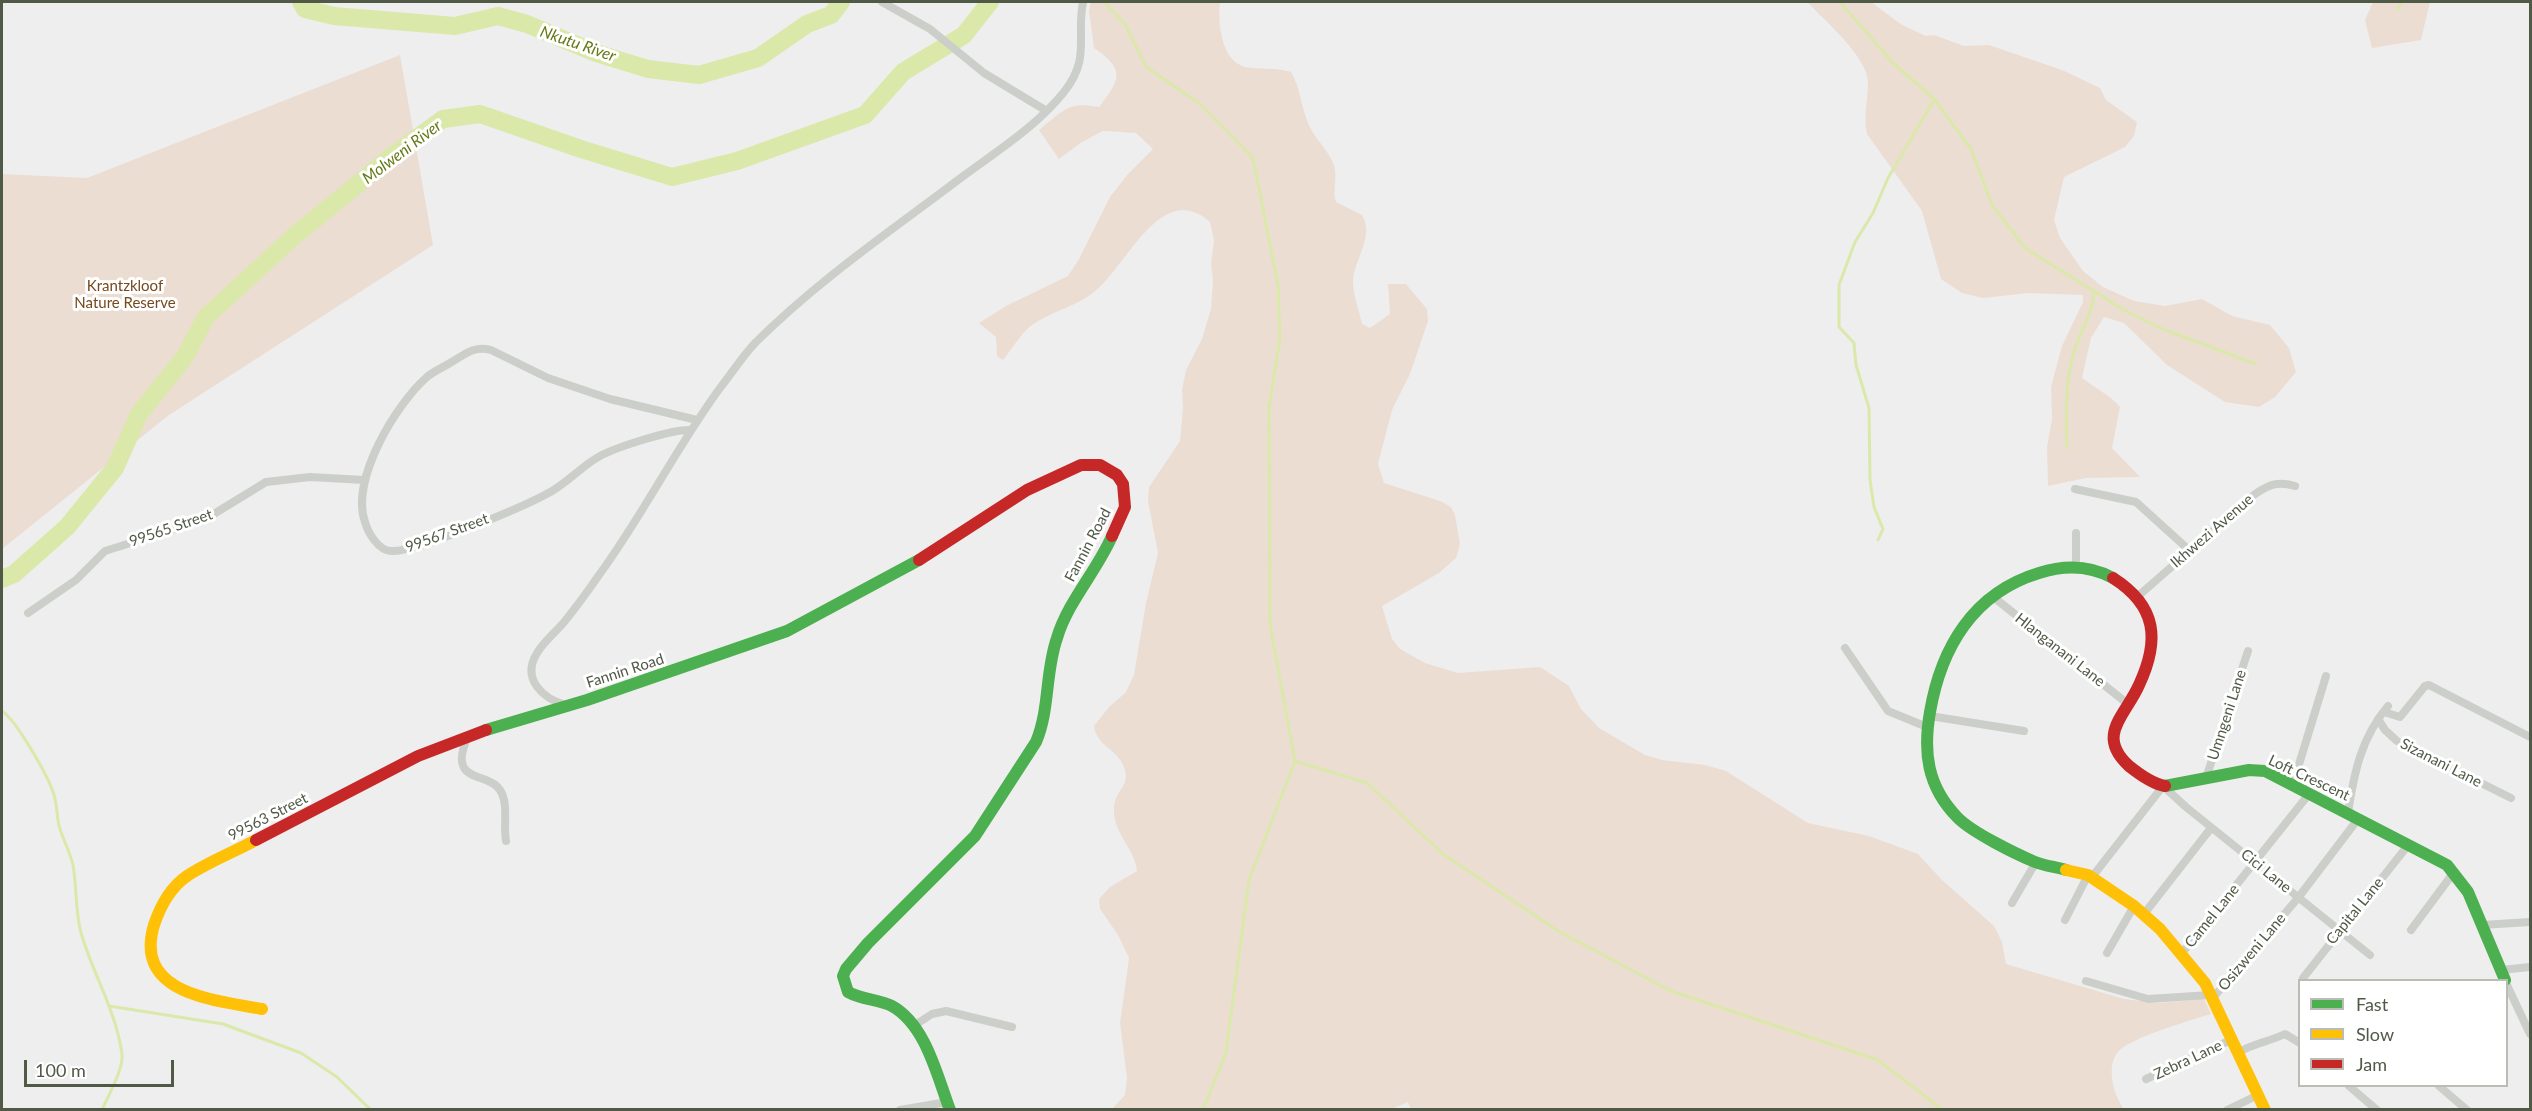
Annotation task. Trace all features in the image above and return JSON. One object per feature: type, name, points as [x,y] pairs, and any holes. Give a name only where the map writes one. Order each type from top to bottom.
[{"type":"street","points":[[882,2],[946,41],[984,73],[1045,110]]},
{"type":"street","points":[[568,705],[553,701],[542,694],[534,676],[533,660],[566,620],[634,524],[697,420],[755,344],[835,272],[1016,137],[1045,110],[1072,80],[1081,58],[1083,2]]},
{"type":"street","name":"99567 Street","points":[[691,430],[676,431],[600,456],[551,492],[468,528],[393,552],[382,549],[364,522],[364,480],[388,429],[414,391],[426,378],[474,349],[491,350],[548,378],[610,399],[697,420]]},
{"type":"street","name":"Fannin Road","points":[[568,705],[701,662],[787,631],[905,569],[1027,490],[1067,470],[1081,465],[1100,465],[1118,475],[1123,484],[1125,507],[1109,543],[1057,636],[1049,667],[1043,725],[1036,742],[975,836],[868,944],[846,969],[843,976],[848,992],[857,997],[881,1001],[900,1010],[915,1025],[948,1106]]},
{"type":"street","name":"99565 Street","points":[[28,613],[76,580],[105,550],[204,520],[266,482],[310,477],[364,480]]},
{"type":"street","name":"Ikhwezi Avenue","points":[[2137,597],[2265,487],[2280,482],[2295,486]]},
{"type":"street","points":[[2075,489],[2136,502],[2189,550]]},
{"type":"street","points":[[2076,533],[2076,566]]},
{"type":"street","points":[[2065,920],[2090,876],[2163,786],[2124,761],[2116,751],[2114,729],[2139,686],[2153,634],[2147,612],[2137,597],[2121,583],[2104,573],[2076,566],[2034,575],[1992,596],[1975,613],[1940,662],[1928,722],[1925,755],[1932,782],[1957,818],[1966,826],[2036,862],[2090,876],[2139,910],[2198,972],[2265,1110]]},
{"type":"street","name":"Hlanganani Lane","points":[[1992,596],[2128,704]]},
{"type":"street","points":[[1845,648],[1888,711],[1928,722],[2024,731]]},
{"type":"street","name":"Umngeni Lane","points":[[2206,778],[2248,651]]},
{"type":"street","points":[[2293,784],[2326,676]]},
{"type":"street","points":[[2353,816],[2360,752],[2383,712],[2400,717],[2429,686],[2530,737]]},
{"type":"street","name":"99563 Street","points":[[262,1009],[194,996],[168,982],[154,964],[151,939],[154,924],[158,913],[177,884],[204,866],[418,756],[468,736],[568,705]]},
{"type":"street","name":"Sizanani Lane","points":[[2383,712],[2385,730],[2397,741],[2511,798]]},
{"type":"street","points":[[468,736],[463,752],[465,767],[471,775],[493,783],[501,790],[505,804],[507,841]]},
{"type":"street","name":"Loft Crescent","points":[[2163,786],[2256,770],[2293,784],[2409,844],[2454,872],[2468,892],[2504,978]]},
{"type":"street","name":"Cici Lane","points":[[2163,786],[2211,828],[2370,955]]},
{"type":"street","name":"Camel Lane","points":[[2182,953],[2309,794]]},
{"type":"street","name":"Osizweni Lane","points":[[2211,997],[2298,898],[2353,816]]},
{"type":"street","points":[[2107,953],[2139,910],[2211,828]]},
{"type":"street","name":"Capital Lane","points":[[2303,978],[2409,844]]},
{"type":"street","points":[[2012,903],[2036,862]]},
{"type":"street","points":[[2411,930],[2454,872]]},
{"type":"street","points":[[2482,925],[2530,922]]},
{"type":"street","points":[[2504,978],[2530,967]]},
{"type":"street","points":[[2086,981],[2148,999],[2211,997]]},
{"type":"street","name":"Loft Crescent","points":[[2508,984],[2526,1012],[2530,1034]]},
{"type":"street","points":[[915,1025],[932,1014],[946,1011],[1012,1027]]},
{"type":"street","points":[[2237,1053],[2254,1043],[2271,1040],[2285,1034],[2298,1042]]},
{"type":"street","name":"Zebra Lane","points":[[2146,1079],[2230,1040]]},
{"type":"street","points":[[2350,1087],[2377,1110]]},
{"type":"street","points":[[2440,1087],[2467,1110]]},
{"type":"street","points":[[2227,1110],[2258,1095]]},
{"type":"street","points":[[900,1110],[948,1106]]},
{"type":"green space","points":[[1091,2],[1220,2],[1220,29],[1230,57],[1245,67],[1291,72],[1309,125],[1334,165],[1336,202],[1362,215],[1366,231],[1365,239],[1353,281],[1362,324],[1370,328],[1390,314],[1388,284],[1406,284],[1427,309],[1428,321],[1410,374],[1392,410],[1378,464],[1384,483],[1440,501],[1451,507],[1455,515],[1460,544],[1456,558],[1439,573],[1382,606],[1392,639],[1400,649],[1425,663],[1458,673],[1540,667],[1569,686],[1581,709],[1599,728],[1645,755],[1662,760],[1705,765],[1726,771],[1808,823],[1869,836],[1918,854],[1942,880],[1994,926],[2002,942],[2006,964],[2124,999],[2159,1003],[2204,999],[2211,1014],[2134,1041],[2117,1053],[2112,1067],[2113,1082],[2117,1097],[2124,1109],[1411,1110],[1408,1102],[1389,1110],[1112,1109],[1125,1095],[1127,1078],[1120,1023],[1129,958],[1118,935],[1100,909],[1099,899],[1110,887],[1137,871],[1133,856],[1115,819],[1116,798],[1126,778],[1123,765],[1120,759],[1099,739],[1094,726],[1109,707],[1126,692],[1134,675],[1146,603],[1158,553],[1148,501],[1149,487],[1180,441],[1182,390],[1186,370],[1202,339],[1211,309],[1213,281],[1211,264],[1214,240],[1210,222],[1198,214],[1178,211],[1162,218],[1151,226],[1112,274],[1093,293],[1032,325],[1003,360],[997,356],[996,337],[979,323],[1006,306],[1068,276],[1110,197],[1128,174],[1153,149],[1136,133],[1103,131],[1082,142],[1059,159],[1039,130],[1066,109],[1080,105],[1099,107],[1115,82],[1115,69],[1111,62],[1094,48],[1089,11]]},
{"type":"green space","points":[[1807,2],[1871,2],[1902,25],[1926,36],[1934,35],[1964,46],[1989,45],[2062,70],[2100,88],[2106,100],[2137,122],[2134,136],[2125,147],[2064,177],[2054,220],[2060,238],[2083,271],[2103,287],[2134,301],[2165,306],[2202,299],[2232,316],[2270,325],[2289,348],[2296,372],[2275,397],[2259,407],[2225,402],[2167,365],[2124,323],[2104,317],[2091,338],[2082,378],[2120,407],[2112,448],[2140,477],[2086,478],[2048,486],[2047,447],[2052,419],[2051,387],[2062,346],[2083,302],[2083,295],[2028,293],[1983,298],[1962,293],[1941,279],[1922,211],[1867,134],[1868,83],[1861,62],[1844,40]]},
{"type":"green space","points":[[2373,2],[2430,2],[2421,40],[2372,48],[2365,20]]},
{"type":"green space","name":"Krantzkloof Nature Reserve","points":[[400,55],[433,245],[169,415],[2,549],[2,174],[87,178]]},
{"type":"waterway","name":"Nkutu River","points":[[301,2],[305,9],[334,16],[455,26],[498,16],[527,24],[596,53],[648,69],[699,75],[758,58],[807,24],[831,15],[841,2]]},
{"type":"waterway","name":"Molweni River","points":[[2,579],[14,574],[67,527],[115,468],[139,414],[184,358],[206,317],[293,237],[392,156],[443,119],[480,114],[672,177],[737,161],[865,115],[903,72],[964,35],[990,2]]},
{"type":"waterway","points":[[1104,2],[1125,24],[1146,67],[1199,103],[1253,158],[1278,285],[1280,338],[1269,407],[1270,625],[1295,761],[1249,880],[1226,1052],[1203,1110]]},
{"type":"waterway","points":[[1840,2],[1893,63],[1934,99],[1971,149],[1992,205],[2025,248],[2124,310],[2160,328],[2256,364]]},
{"type":"waterway","points":[[2397,9],[2403,2]]},
{"type":"waterway","points":[[1878,540],[1883,529],[1874,507],[1870,480],[1869,408],[1856,365],[1854,343],[1839,327],[1839,285],[1855,242],[1873,213],[1888,178],[1934,100]]},
{"type":"waterway","points":[[2067,448],[2068,381],[2074,351],[2093,302],[2094,293]]},
{"type":"waterway","points":[[2,711],[15,725],[31,750],[54,795],[59,826],[73,865],[81,933],[119,1038],[122,1054],[121,1067],[102,1110]]},
{"type":"waterway","points":[[1295,761],[1367,783],[1443,854],[1558,931],[1671,991],[1878,1060],[1943,1110]]},
{"type":"waterway","points":[[109,1006],[223,1024],[301,1053],[337,1077],[371,1110]]},
{"type":"traffic: fast","points":[[950,1110],[929,1052],[914,1025],[892,1006],[848,992],[843,976],[846,969],[868,943],[975,836],[1036,742],[1044,717],[1053,651],[1062,624],[1112,536]]},
{"type":"traffic: fast","points":[[486,730],[587,700],[787,631],[919,560]]},
{"type":"traffic: fast","points":[[2066,870],[2017,854],[1983,836],[1957,817],[1933,781],[1927,741],[1930,712],[1942,666],[1952,645],[1978,609],[1996,594],[2016,582],[2058,569],[2086,569],[2113,578]]},
{"type":"traffic: fast","points":[[2165,786],[2249,770],[2265,771],[2447,865],[2468,892],[2505,979]]},
{"type":"traffic: slow","points":[[256,840],[195,871],[176,886],[156,918],[151,948],[156,966],[167,980],[183,990],[202,997],[262,1009]]},
{"type":"traffic: slow","points":[[2066,870],[2088,875],[2134,906],[2160,929],[2205,983],[2265,1110]]},
{"type":"traffic: jam","points":[[919,560],[1027,490],[1081,465],[1100,465],[1117,475],[1123,484],[1125,507],[1112,536]]},
{"type":"traffic: jam","points":[[2113,578],[2139,600],[2146,612],[2152,639],[2146,669],[2116,725],[2114,744],[2119,755],[2129,766],[2151,781],[2165,786]]},
{"type":"traffic: jam","points":[[256,840],[418,756],[486,730]]}]
